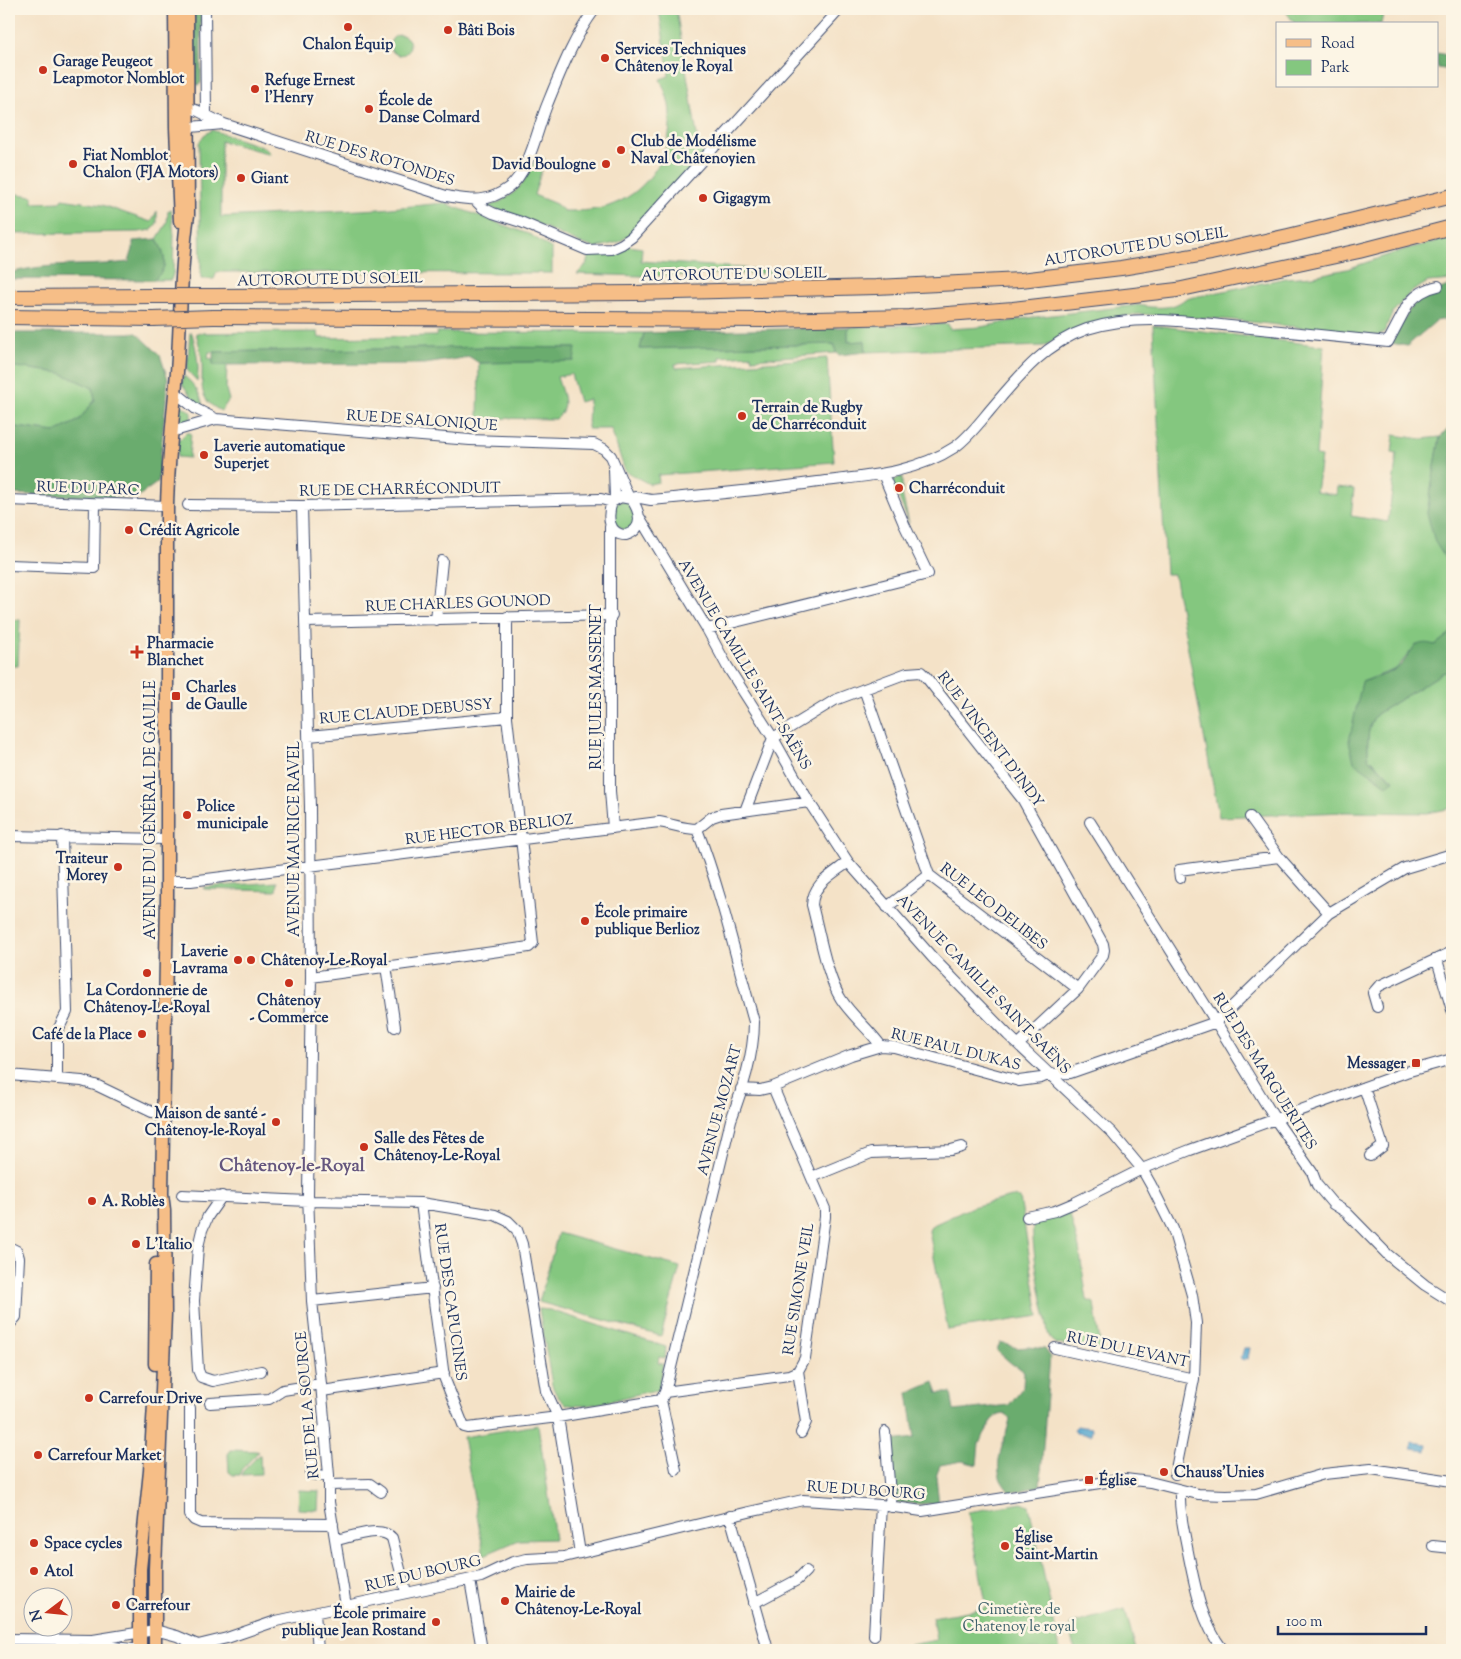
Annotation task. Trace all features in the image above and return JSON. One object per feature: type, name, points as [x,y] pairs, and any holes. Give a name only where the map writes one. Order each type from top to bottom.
[{"type":"highway","name":"AUTOROUTE DU SOLEIL","points":[[9,297],[644,293],[866,287],[1021,280],[1121,268],[1211,253],[1333,226],[1452,196]]},
{"type":"highway","points":[[9,316],[766,320],[909,317],[1003,310],[1177,290],[1359,251],[1452,227]]},
{"type":"main road","points":[[175,9],[180,125]]},
{"type":"main road","points":[[180,125],[188,108],[187,9]]},
{"type":"main road","name":"AVENUE DU GÉNÉRAL DE GAULLE","points":[[155,1650],[155,1570],[165,1314],[164,1210],[162,1194],[166,881],[167,506],[183,246],[188,215],[180,125]]},
{"type":"main road","name":"AVENUE DU GÉNÉRAL DE GAULLE","points":[[140,1650],[140,1569],[150,1471],[155,1382],[157,1216],[162,1194]]},
{"type":"street","points":[[205,9],[206,116]]},
{"type":"street","name":"RUE DES ROTONDES","points":[[188,108],[224,124],[446,196],[476,201],[499,193],[516,181],[527,161],[546,106],[579,33],[595,9]]},
{"type":"street","points":[[476,201],[483,208],[587,250],[611,249],[622,244],[632,237],[840,9]]},
{"type":"street","name":"RUE DES ROTONDES","points":[[180,125],[224,124]]},
{"type":"street","points":[[614,501],[622,497],[651,500],[762,490],[883,474],[915,466],[941,455],[957,445],[975,428],[1030,364],[1052,346],[1088,329],[1118,322],[1162,319],[1388,342],[1408,304],[1427,289],[1438,286]]},
{"type":"street","name":"RUE DE SALONIQUE","points":[[175,392],[196,409],[216,419]]},
{"type":"street","points":[[194,425],[196,409]]},
{"type":"street","name":"RUE DE SALONIQUE","points":[[171,432],[216,419],[470,440],[594,444],[604,449],[610,456],[630,498]]},
{"type":"street","points":[[614,466],[614,501],[610,515],[610,527],[614,532],[652,538]]},
{"type":"street","points":[[707,629],[928,574],[883,474]]},
{"type":"street","points":[[611,546],[639,524],[639,514],[630,498]]},
{"type":"street","name":"RUE DE CHARRÉCONDUIT","points":[[188,505],[302,506],[601,499],[614,501]]},
{"type":"street","name":"RUE DU PARC","points":[[9,500],[167,506]]},
{"type":"street","points":[[639,514],[651,500]]},
{"type":"street","points":[[9,565],[94,568],[95,504]]},
{"type":"street","name":"AVENUE MAURICE RAVEL","points":[[302,506],[309,736],[311,977],[308,1201]]},
{"type":"street","name":"AVENUE CAMILLE SAINT-SAËNS","points":[[639,514],[727,666],[773,738],[809,802],[848,862],[932,957],[1112,1134],[1142,1169],[1173,1229],[1192,1294],[1196,1323],[1194,1379],[1175,1474]]},
{"type":"street","name":"RUE JULES MASSENET","points":[[610,527],[612,615],[610,791],[613,828]]},
{"type":"street","points":[[436,620],[442,561]]},
{"type":"street","name":"RUE CHARLES GOUNOD","points":[[306,622],[612,615]]},
{"type":"street","points":[[311,977],[529,947],[533,943],[507,717],[507,617]]},
{"type":"street","name":"RUE VINCENT D'INDY","points":[[773,738],[835,700],[907,673],[921,672],[926,676],[1023,800],[1103,944],[1103,955],[1078,989],[1019,1044]]},
{"type":"street","name":"RUE LEO DELIBES","points":[[864,689],[928,875],[1078,989]]},
{"type":"street","name":"RUE CLAUDE DEBUSSY","points":[[309,736],[507,717]]},
{"type":"street","points":[[745,811],[773,738]]},
{"type":"street","points":[[697,830],[712,817],[809,802]]},
{"type":"street","points":[[1250,817],[1279,857],[1329,913]]},
{"type":"street","name":"RUE HECTOR BERLIOZ","points":[[166,881],[181,882],[522,841],[659,822],[684,829],[697,830]]},
{"type":"street","name":"RUE DES MARGUERITES","points":[[1090,822],[1275,1119],[1312,1172],[1317,1185],[1333,1204],[1346,1212],[1388,1255],[1425,1285],[1452,1302]]},
{"type":"street","name":"AVENUE MOZART","points":[[663,1396],[730,1120],[741,1089],[752,1045],[754,1022],[723,912],[697,830]]},
{"type":"street","points":[[9,836],[166,839]]},
{"type":"street","points":[[58,1078],[57,1032],[67,1012],[62,836]]},
{"type":"street","points":[[1216,1022],[1329,913],[1405,868],[1452,854]]},
{"type":"street","points":[[1180,878],[1179,870],[1279,857]]},
{"type":"street","points":[[848,862],[818,886],[812,895],[812,906],[837,992],[855,1018],[873,1035],[881,1046]]},
{"type":"street","points":[[887,907],[928,875]]},
{"type":"street","points":[[1377,1006],[1373,993],[1379,986],[1452,952]]},
{"type":"street","points":[[1437,960],[1452,1010]]},
{"type":"street","points":[[386,966],[395,1026]]},
{"type":"street","name":"RUE PAUL DUKAS","points":[[741,1089],[760,1090],[773,1087],[839,1059],[881,1046],[1018,1081],[1041,1078],[1050,1074],[1070,1072],[1216,1022]]},
{"type":"street","points":[[1027,1217],[1074,1203],[1142,1169],[1275,1119],[1364,1087],[1452,1059]]},
{"type":"street","points":[[1063,1087],[1070,1072]]},
{"type":"street","points":[[9,1075],[82,1081],[98,1086],[152,1112],[164,1113]]},
{"type":"street","name":"RUE SIMONE VEIL","points":[[558,1417],[663,1396],[789,1375],[798,1371],[805,1358],[825,1210],[773,1087]]},
{"type":"street","points":[[1364,1087],[1383,1146],[1370,1156]]},
{"type":"street","points":[[812,1177],[871,1153],[951,1150],[962,1147]]},
{"type":"street","points":[[182,1195],[277,1194],[308,1201],[422,1203],[495,1214],[508,1221],[517,1230],[526,1262],[546,1391],[558,1417],[580,1553]]},
{"type":"street","points":[[222,1196],[208,1216],[198,1247],[194,1301],[198,1370],[201,1377],[213,1381],[261,1371]]},
{"type":"street","name":"RUE DE LA SOURCE","points":[[308,1201],[312,1301],[322,1388],[329,1502],[346,1606]]},
{"type":"street","name":"RUE DES CAPUCINES","points":[[422,1203],[444,1373],[464,1427],[558,1417]]},
{"type":"street","points":[[9,1247],[17,1251],[19,1258],[16,1317],[9,1325]]},
{"type":"street","points":[[312,1301],[433,1288]]},
{"type":"street","name":"RUE DU LEVANT","points":[[1055,1348],[1194,1379]]},
{"type":"street","points":[[798,1371],[806,1422],[801,1433]]},
{"type":"street","points":[[210,1403],[269,1399],[283,1390],[322,1388],[444,1373]]},
{"type":"street","points":[[663,1396],[676,1470]]},
{"type":"street","points":[[190,1408],[190,1515],[194,1520],[201,1523],[333,1524]]},
{"type":"street","points":[[325,1428],[312,1438],[311,1474],[325,1476],[329,1480],[370,1484],[382,1492]]},
{"type":"street","points":[[874,1636],[886,1506],[885,1432]]},
{"type":"street","name":"RUE DU BOURG","points":[[183,1650],[227,1638],[276,1621],[470,1580],[519,1560],[564,1557],[803,1500],[886,1506],[922,1511],[1125,1479],[1135,1479],[1180,1490],[1214,1495],[1256,1494],[1324,1474],[1372,1469],[1452,1481]]},
{"type":"street","points":[[1180,1490],[1180,1514],[1196,1592],[1212,1633],[1223,1650]]},
{"type":"street","points":[[730,1516],[768,1648]]},
{"type":"street","points":[[336,1540],[378,1531],[389,1534],[392,1538],[406,1592]]},
{"type":"street","points":[[1433,1546],[1452,1548]]},
{"type":"street","points":[[754,1603],[797,1580],[806,1571]]},
{"type":"street","points":[[470,1580],[482,1650]]},
{"type":"street","points":[[315,1613],[318,1650]]},
{"type":"street","points":[[9,1639],[93,1640],[155,1630],[177,1636],[198,1645]]},
{"type":"street","points":[[93,1640],[104,1646],[140,1650]]},
{"type":"green space","points":[[194,9],[201,9],[201,83],[199,85],[195,84]]},
{"type":"green space","points":[[659,9],[676,9],[699,147],[704,153],[635,231],[619,242],[596,248],[579,243],[533,222],[488,207],[509,196],[520,187],[536,156],[545,159],[534,195],[556,204],[564,211],[589,210],[614,204],[627,198],[648,180],[662,156],[670,130],[669,106],[660,79],[669,76]]},
{"type":"green space","points":[[1284,9],[1384,9],[1381,22],[1294,22]]},
{"type":"green space","points":[[400,35],[407,38],[410,45],[407,52],[400,55],[393,52],[390,45],[393,38]]},
{"type":"green space","points":[[1438,53],[1452,56],[1452,70],[1438,68]]},
{"type":"green space","points":[[212,130],[265,148],[271,154],[221,141],[221,217],[380,209],[444,203],[531,235],[552,249],[552,273],[217,272],[214,279],[201,279],[199,143],[204,135]]},
{"type":"green space","points":[[9,193],[33,196],[33,203],[60,202],[62,199],[102,205],[151,222],[157,211],[157,223],[152,230],[139,232],[9,234]]},
{"type":"green space","points":[[171,209],[174,235],[173,274],[171,280],[154,280],[164,267],[163,254],[157,239],[167,223],[168,211]]},
{"type":"green space","points":[[1452,238],[1452,280],[1428,282],[1411,292],[1393,312],[1384,332],[1378,336],[1233,320],[1139,314],[1115,318],[1065,335],[1044,346],[866,352],[865,341],[848,342],[848,327],[948,324],[950,329],[981,327],[1027,318],[1138,305],[1169,307],[1185,299],[1286,278],[1313,276],[1347,269],[1406,249]]},
{"type":"green space","points":[[157,239],[163,254],[164,267],[154,280],[9,279],[10,273],[39,267],[129,262],[133,241]]},
{"type":"green space","points":[[629,246],[642,248],[641,261],[781,271],[770,273],[642,276],[577,274],[586,265],[589,255],[618,251]]},
{"type":"green space","points":[[1452,283],[1452,318],[1436,321],[1407,346],[1391,343],[1409,311],[1418,300],[1426,294]]},
{"type":"green space","points":[[1153,325],[1324,346],[1316,456],[1321,457],[1316,492],[1336,495],[1337,487],[1354,489],[1351,516],[1388,522],[1397,454],[1392,453],[1394,435],[1422,439],[1440,437],[1427,513],[1452,569],[1452,632],[1435,645],[1416,645],[1396,669],[1362,682],[1354,762],[1394,780],[1368,758],[1368,734],[1373,718],[1444,672],[1449,674],[1452,683],[1452,808],[1428,813],[1345,812],[1219,817],[1174,574],[1166,574]]},
{"type":"green space","points":[[848,327],[848,342],[865,341],[866,352],[839,355],[836,353],[834,344],[640,349],[644,333]]},
{"type":"green space","points":[[318,332],[319,338],[436,336],[437,332],[644,333],[640,349],[835,344],[836,353],[752,359],[751,355],[720,357],[720,361],[675,364],[676,368],[827,358],[834,462],[658,475],[659,482],[649,484],[625,471],[611,429],[588,429],[589,399],[579,402],[571,374],[557,377],[563,394],[564,404],[556,419],[478,418],[479,363],[574,361],[575,348],[490,347],[209,352],[208,358],[213,359],[213,365],[227,365],[226,389],[229,400],[221,411],[208,402],[203,391],[201,356],[196,333]]},
{"type":"green space","points":[[9,333],[137,333],[160,355],[168,379],[158,482],[136,498],[9,494],[9,426],[55,432],[78,421],[95,400],[93,388],[61,373],[9,366]]},
{"type":"green space","points":[[190,333],[192,333],[197,357],[197,381],[187,370]]},
{"type":"green space","points":[[490,347],[576,348],[574,361],[479,363],[470,357],[425,364],[213,365],[213,352]]},
{"type":"green space","points":[[9,366],[61,373],[93,388],[95,400],[78,421],[55,432],[9,426]]},
{"type":"green space","points":[[184,376],[197,390],[203,407],[198,405],[182,384]]},
{"type":"green space","points":[[180,404],[191,412],[191,420],[178,422]]},
{"type":"green space","points":[[1452,425],[1452,569],[1435,542],[1427,513],[1440,437]]},
{"type":"green space","points":[[186,433],[191,433],[189,458],[177,457],[178,441]]},
{"type":"green space","points":[[902,476],[902,494],[909,523],[892,481]]},
{"type":"green space","points":[[625,501],[629,504],[636,519],[630,529],[623,530],[615,524],[615,505],[618,502]]},
{"type":"green space","points":[[9,619],[20,620],[18,666],[9,666]]},
{"type":"green space","points":[[1452,632],[1452,683],[1445,684],[1449,674],[1444,672],[1373,718],[1368,734],[1368,758],[1394,781],[1387,785],[1354,762],[1349,741],[1362,682],[1396,669],[1415,646],[1427,643],[1435,645]]},
{"type":"green space","points":[[277,882],[276,891],[204,889],[205,887]]},
{"type":"green space","points":[[1012,1197],[1020,1198],[1039,1316],[948,1330],[929,1231],[931,1226],[972,1207]]},
{"type":"green space","points":[[1069,1211],[1079,1248],[1087,1300],[1094,1303],[1101,1350],[1056,1344],[1051,1340],[1048,1333],[1033,1242],[1034,1221]]},
{"type":"green space","points":[[558,1233],[680,1267],[661,1336],[539,1302]]},
{"type":"green space","points":[[539,1309],[550,1310],[666,1347],[665,1358],[659,1357],[658,1363],[663,1364],[659,1390],[590,1405],[570,1405],[563,1402],[556,1394],[552,1385]]},
{"type":"green space","points":[[1000,1342],[1017,1348],[1045,1349],[1050,1356],[1040,1486],[1010,1493],[1001,1480],[999,1465],[1001,1449],[1010,1418],[1004,1414],[995,1416],[979,1443],[977,1465],[962,1461],[940,1465],[936,1477],[939,1503],[897,1502],[891,1441],[915,1438],[908,1393],[934,1382],[938,1393],[951,1393],[954,1411],[1009,1405],[1023,1387],[1024,1371],[1012,1364],[997,1351]]},
{"type":"green space","points":[[538,1425],[555,1539],[519,1540],[484,1555],[463,1437]]},
{"type":"green space","points":[[231,1450],[258,1452],[241,1470],[240,1475],[233,1475],[229,1472],[228,1454]]},
{"type":"green space","points":[[260,1454],[261,1474],[242,1475],[243,1471]]},
{"type":"green space","points":[[299,1490],[319,1491],[318,1510],[298,1509]]},
{"type":"green space","name":"Cimetière de Chatenoy le royal","points":[[1022,1503],[1029,1506],[1060,1650],[885,1650],[936,1640],[932,1617],[987,1608],[968,1512]]},
{"type":"green space","points":[[1125,1609],[1136,1650],[1075,1650],[1069,1628],[1071,1624]]},
{"type":"water","points":[[1244,1348],[1250,1348],[1248,1358],[1243,1361],[1240,1357]]},
{"type":"water","points":[[1077,1426],[1092,1428],[1091,1435],[1076,1433],[1074,1429]]},
{"type":"water","points":[[1412,1442],[1427,1444],[1426,1451],[1411,1449]]},
{"type":"place","name":"Chalon Équip","points":[[348,27]]},
{"type":"place","name":"Bâti Bois","points":[[448,30]]},
{"type":"place","name":"Services Techniques Châtenoy le Royal","points":[[605,58]]},
{"type":"place","name":"Garage Peugeot Leapmotor Nomblot","points":[[43,70]]},
{"type":"place","name":"Refuge Ernest l'Henry","points":[[255,89]]},
{"type":"place","name":"École de Danse Colmard","points":[[369,109]]},
{"type":"place","name":"Club de Modélisme Naval Châtenoyien","points":[[621,150]]},
{"type":"place","name":"Fiat Nomblot Chalon (FJA Motors)","points":[[73,164]]},
{"type":"place","name":"David Boulogne","points":[[606,164]]},
{"type":"place","name":"Giant","points":[[241,178]]},
{"type":"place","name":"Gigagym","points":[[703,198]]},
{"type":"place","name":"Terrain de Rugby de Charréconduit","points":[[742,416]]},
{"type":"place","name":"Laverie automatique Superjet","points":[[204,455]]},
{"type":"place","name":"Charréconduit","points":[[899,488]]},
{"type":"place","name":"Crédit Agricole","points":[[129,530]]},
{"type":"place","name":"Pharmacie Blanchet","points":[[137,652]]},
{"type":"place","name":"Charles de Gaulle","points":[[176,696]]},
{"type":"place","name":"Police municipale","points":[[187,815]]},
{"type":"place","name":"Traiteur Morey","points":[[118,867]]},
{"type":"place","name":"École primaire publique Berlioz","points":[[585,921]]},
{"type":"place","name":"Laverie Lavrama","points":[[238,960]]},
{"type":"place","name":"Châtenoy-Le-Royal","points":[[251,960]]},
{"type":"place","name":"La Cordonnerie de Châtenoy-Le-Royal","points":[[147,973]]},
{"type":"place","name":"Châtenoy - Commerce","points":[[289,983]]},
{"type":"place","name":"Café de la Place","points":[[142,1034]]},
{"type":"place","name":"Messager","points":[[1416,1063]]},
{"type":"place","name":"Maison de santé - Châtenoy-le-Royal","points":[[276,1122]]},
{"type":"place","name":"Salle des Fêtes de Châtenoy-Le-Royal","points":[[364,1147]]},
{"type":"place","name":"A. Roblès","points":[[92,1201]]},
{"type":"place","name":"L'Italio","points":[[136,1244]]},
{"type":"place","name":"Carrefour Drive","points":[[89,1398]]},
{"type":"place","name":"Carrefour Market","points":[[38,1455]]},
{"type":"place","name":"Chauss'Unies","points":[[1164,1472]]},
{"type":"place","name":"Église","points":[[1089,1480]]},
{"type":"place","name":"Space cycles","points":[[34,1543]]},
{"type":"place","name":"Église Saint-Martin","points":[[1005,1546]]},
{"type":"place","name":"Atol","points":[[34,1571]]},
{"type":"place","name":"Mairie de Châtenoy-Le-Royal","points":[[505,1601]]},
{"type":"place","name":"Carrefour","points":[[116,1605]]},
{"type":"place","name":"École primaire publique Jean Rostand","points":[[436,1622]]},
{"type":"district","name":"Châtenoy-le-Royal","points":[[292,1165]]}]
